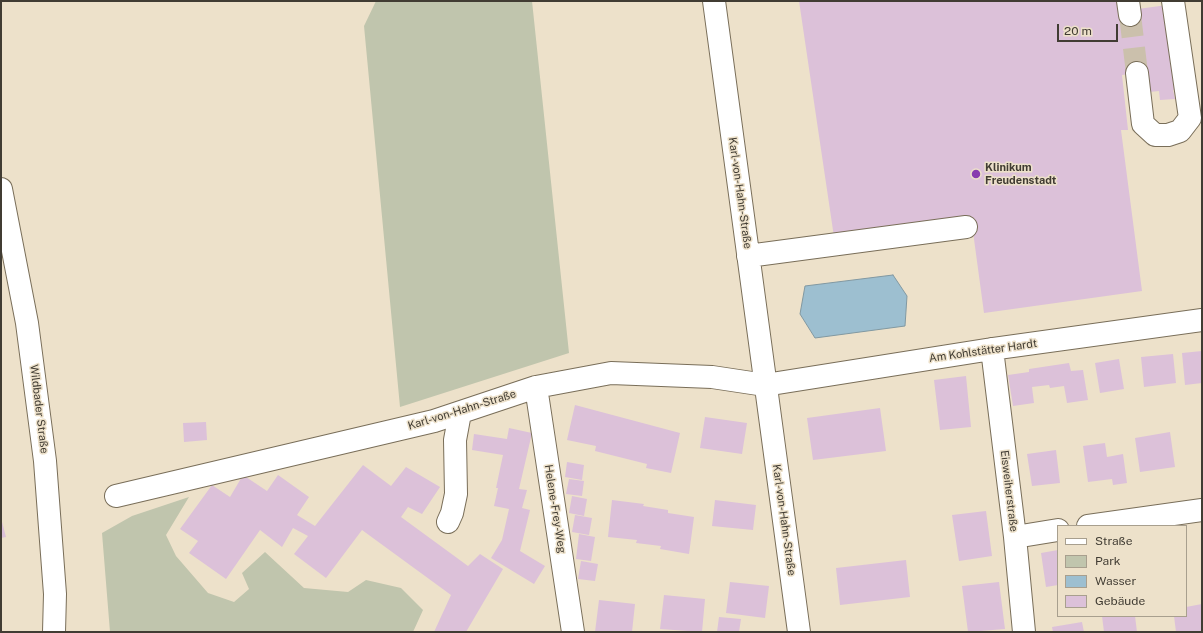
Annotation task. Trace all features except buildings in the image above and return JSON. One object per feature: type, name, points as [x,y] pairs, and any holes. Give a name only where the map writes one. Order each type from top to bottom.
[{"type":"street","name":"Karl-von-Hahn-Straße","points":[[714,1],[799,632]]},
{"type":"street","points":[[1137,73],[1143,124],[1155,135],[1168,135],[1180,131],[1190,118],[1173,1]]},
{"type":"street","name":"Wildbader Straße","points":[[1,189],[27,323],[45,461],[55,594],[54,632]]},
{"type":"street","points":[[748,256],[966,227]]},
{"type":"street","name":"Am Kohlstätter Hardt","points":[[765,385],[992,349],[1202,320]]},
{"type":"street","name":"Eisweiherstraße","points":[[992,349],[1015,536],[1024,632]]},
{"type":"street","name":"Karl-von-Hahn-Straße","points":[[116,496],[434,421],[536,387],[611,374],[712,377],[765,385]]},
{"type":"street","name":"Helene-Frey-Weg","points":[[536,387],[573,632]]},
{"type":"street","points":[[448,522],[452,513],[456,494],[455,440],[460,413]]},
{"type":"street","points":[[1095,525],[1202,510]]},
{"type":"street","points":[[1015,536],[1057,530]]},
{"type":"green space","points":[[376,1],[532,1],[569,353],[400,407],[364,26]]},
{"type":"green space","points":[[189,497],[166,535],[176,556],[208,593],[234,602],[249,589],[242,573],[265,552],[304,588],[348,592],[366,580],[401,588],[423,610],[413,632],[110,632],[102,533],[132,516]]},
{"type":"water","points":[[893,275],[907,296],[905,326],[815,338],[800,314],[805,286]]},
{"type":"tunnel","points":[[1130,15],[1137,73]]},
{"type":"place","name":"Klinikum Freudenstadt","points":[[976,174]]}]
